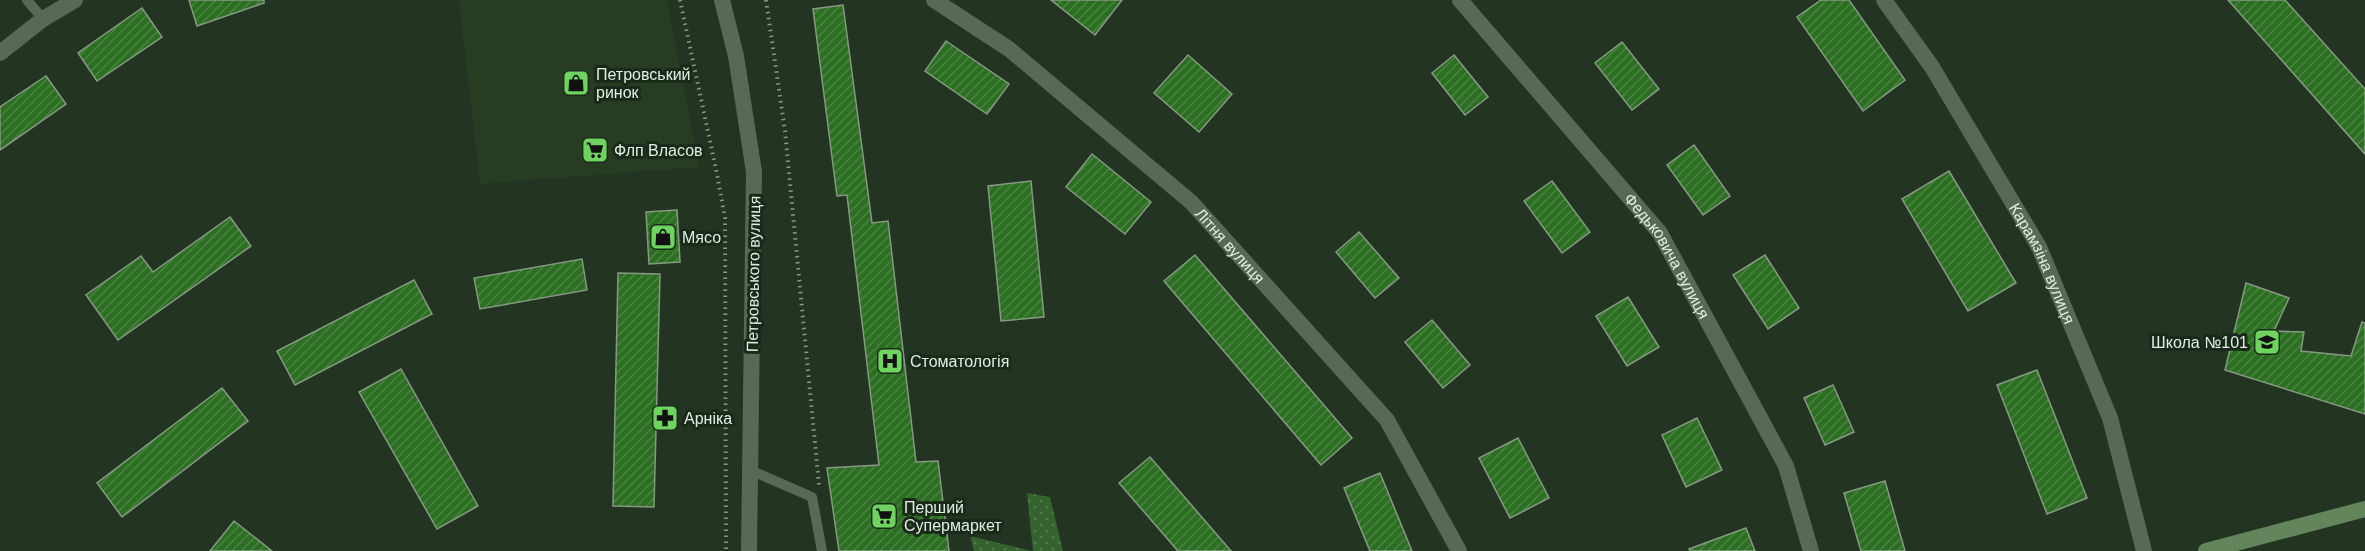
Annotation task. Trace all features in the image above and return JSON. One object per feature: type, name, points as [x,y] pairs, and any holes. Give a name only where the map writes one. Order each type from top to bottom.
[{"type":"main road","points":[[2206,551],[2365,509]]},
{"type":"street","points":[[0,53],[43,20],[75,0]]},
{"type":"street","name":"Петровського вулиця","points":[[722,0],[735,56],[754,172],[749,551]]},
{"type":"street","name":"Літня вулиця","points":[[934,0],[1009,49],[1191,202],[1387,420],[1460,551]]},
{"type":"street","name":"Федьковича вулиця","points":[[1460,0],[1660,234],[1786,466],[1811,551]]},
{"type":"street","name":"Карамзіна вулиця","points":[[1884,0],[1932,67],[2039,247],[2110,418],[2144,551]]},
{"type":"lane","points":[[27,0],[43,20]]},
{"type":"lane","points":[[750,470],[812,497],[822,551]]},
{"type":"path","points":[[680,0],[717,174],[724,218],[726,551]]},
{"type":"path","points":[[766,0],[785,131],[820,496]]},
{"type":"shaded area","name":"Петровський ринок","points":[[459,0],[667,0],[699,167],[480,184]]},
{"type":"green space","points":[[1027,493],[1050,497],[1063,551],[1033,551]]},
{"type":"green space","points":[[970,536],[1031,551],[974,551]]},
{"type":"building","points":[[189,0],[264,0],[264,3],[197,26]]},
{"type":"building","points":[[1051,0],[1122,0],[1095,35]]},
{"type":"building","points":[[1821,0],[1849,0],[1905,80],[1863,111],[1797,17]]},
{"type":"building","points":[[2228,0],[2285,0],[2365,89],[2365,154]]},
{"type":"building","points":[[843,5],[872,223],[888,221],[916,462],[938,461],[949,551],[839,551],[827,468],[879,465],[847,195],[837,196],[813,9]]},
{"type":"building","points":[[142,8],[162,37],[97,81],[78,53]]},
{"type":"building","points":[[946,41],[1009,84],[987,114],[925,71]]},
{"type":"building","points":[[1622,42],[1659,89],[1632,110],[1595,63]]},
{"type":"building","points":[[1188,55],[1232,94],[1199,132],[1154,93]]},
{"type":"building","points":[[1454,55],[1488,97],[1465,115],[1432,73]]},
{"type":"building","points":[[46,76],[66,104],[0,150],[0,107]]},
{"type":"building","points":[[1694,145],[1730,196],[1703,215],[1667,165]]},
{"type":"building","points":[[1092,154],[1151,202],[1125,234],[1066,187]]},
{"type":"building","points":[[1949,171],[2016,283],[1968,311],[1902,199]]},
{"type":"building","points":[[1031,181],[1044,317],[1001,321],[988,186]]},
{"type":"building","points":[[1552,181],[1590,232],[1562,253],[1524,201]]},
{"type":"building","name":"Мясо","points":[[677,210],[680,262],[649,264],[646,212]]},
{"type":"building","points":[[230,217],[251,246],[118,340],[86,295],[141,256],[153,272]]},
{"type":"building","points":[[1359,232],[1399,278],[1375,298],[1336,252]]},
{"type":"building","points":[[1195,255],[1352,438],[1321,465],[1164,281]]},
{"type":"building","points":[[1765,255],[1799,308],[1768,329],[1733,275]]},
{"type":"building","points":[[582,259],[587,290],[480,309],[474,278]]},
{"type":"building","points":[[618,273],[660,274],[654,507],[613,506]]},
{"type":"building","points":[[414,280],[432,314],[295,385],[277,351]]},
{"type":"building","name":"Школа №101","points":[[2246,283],[2289,298],[2274,331],[2304,332],[2301,351],[2351,356],[2362,322],[2365,323],[2365,414],[2225,370]]},
{"type":"building","points":[[1628,297],[1659,347],[1627,366],[1596,316]]},
{"type":"building","points":[[1432,320],[1470,365],[1443,388],[1405,342]]},
{"type":"building","points":[[401,369],[478,506],[437,529],[359,392]]},
{"type":"building","points":[[2037,370],[2087,498],[2047,514],[1997,385]]},
{"type":"building","points":[[1833,385],[1854,432],[1825,445],[1804,398]]},
{"type":"building","points":[[222,388],[248,421],[122,517],[97,483]]},
{"type":"building","points":[[1697,418],[1722,470],[1686,487],[1662,435]]},
{"type":"building","points":[[1518,438],[1549,498],[1510,518],[1479,458]]},
{"type":"building","points":[[1150,457],[1231,551],[1178,551],[1119,483]]},
{"type":"building","points":[[1380,473],[1412,551],[1370,551],[1344,488]]},
{"type":"building","points":[[1885,481],[1905,551],[1861,551],[1844,493]]},
{"type":"building","points":[[234,521],[272,551],[210,551]]},
{"type":"building","points":[[1746,528],[1755,551],[1690,551],[1689,549]]},
{"type":"place","name":"Петровський ринок","points":[[576,83]]},
{"type":"place","name":"Флп Власов","points":[[595,150]]},
{"type":"place","name":"Мясо","points":[[663,237]]},
{"type":"place","name":"Школа №101","points":[[2267,342]]},
{"type":"place","name":"Стоматологія","points":[[890,361]]},
{"type":"place","name":"Арніка","points":[[665,418]]},
{"type":"place","name":"Перший Супермаркет","points":[[884,516]]}]
